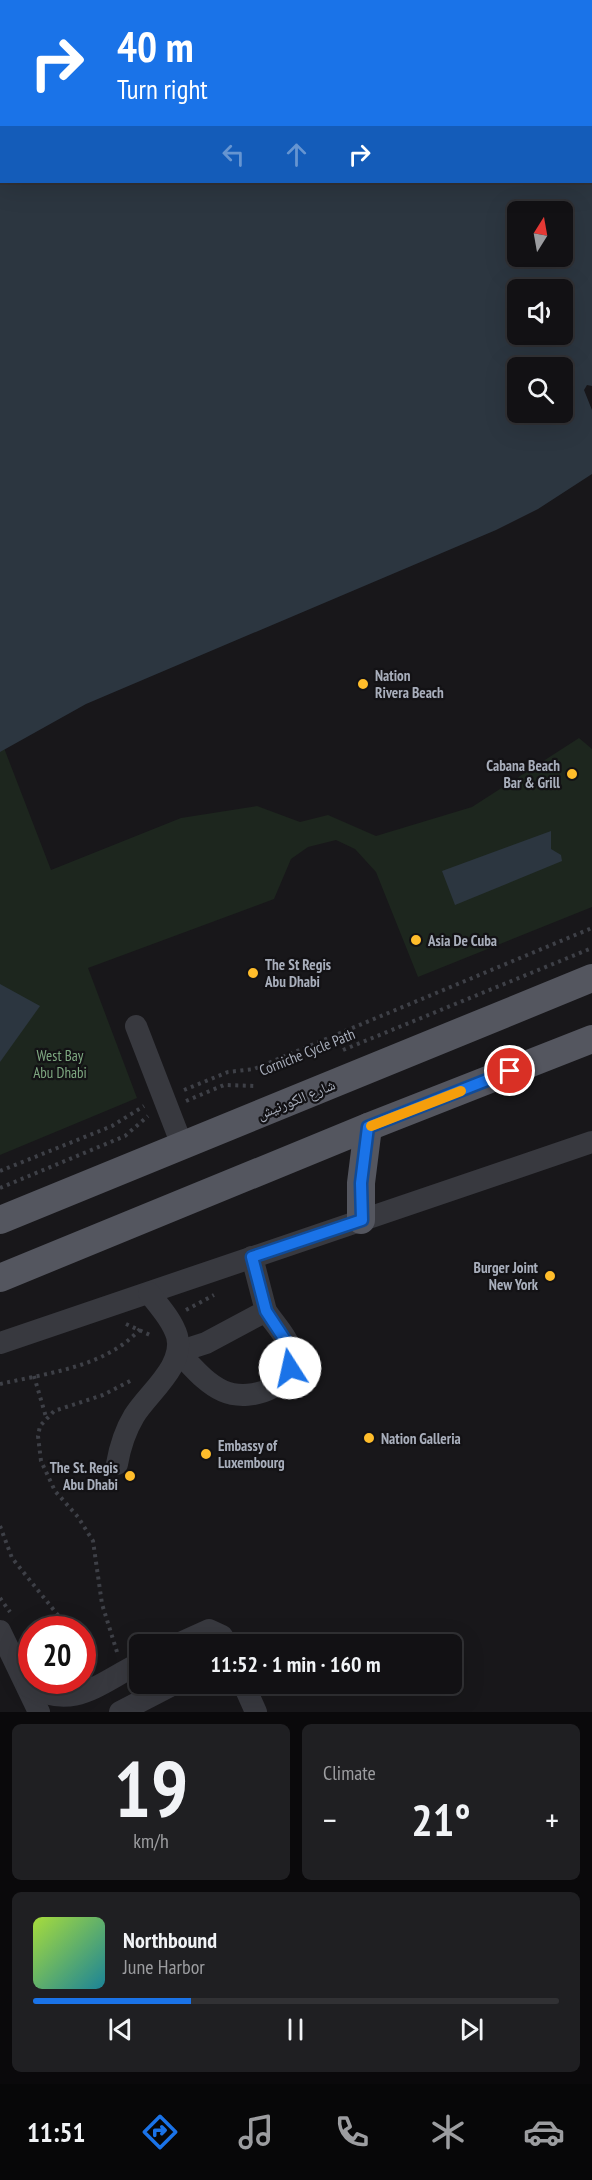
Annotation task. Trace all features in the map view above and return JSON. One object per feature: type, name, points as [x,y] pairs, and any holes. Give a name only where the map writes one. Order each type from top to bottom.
[{"type":"main road","name":"شارع الكورنيش","points":[[0,1220],[592,978]]},
{"type":"main road","points":[[0,1278],[368,1127],[592,1039]]},
{"type":"main road","points":[[362,1220],[361,1183],[368,1127]]},
{"type":"street","points":[[136,1026],[183,1145]]},
{"type":"street","points":[[0,1343],[592,1142]]},
{"type":"street","points":[[178,1352],[209,1382],[224,1391],[250,1394],[272,1388],[285,1380],[290,1368],[289,1346],[266,1311],[252,1257]]},
{"type":"street","points":[[117,1464],[130,1423],[156,1389],[178,1352],[177,1337],[172,1324],[149,1293]]},
{"type":"street","points":[[178,1352],[206,1343],[266,1311]]},
{"type":"street","points":[[197,1634],[205,1630],[219,1634]]},
{"type":"street","points":[[0,1631],[18,1668]]},
{"type":"street","points":[[96,1685],[129,1668]]},
{"type":"street","points":[[31,1694],[39,1712]]},
{"type":"street","points":[[43,1694],[64,1698],[77,1694]]},
{"type":"street","points":[[120,1712],[145,1706],[161,1694]]},
{"type":"street","points":[[248,1694],[256,1712]]},
{"type":"path","points":[[0,1171],[112,1126],[133,1111],[166,1103],[228,1072],[254,1069],[592,928]]},
{"type":"path","name":"Corniche Cycle Path","points":[[339,1052],[592,948]]},
{"type":"path","name":"Corniche Cycle Path","points":[[0,1188],[125,1136],[144,1118],[166,1103],[224,1085],[254,1087],[264,1083]]},
{"type":"path","points":[[120,1324],[130,1324],[155,1338]]},
{"type":"path","points":[[0,1384],[100,1359],[126,1344],[140,1329]]},
{"type":"path","points":[[34,1376],[46,1417]]},
{"type":"path","points":[[129,1662],[114,1645],[105,1618],[93,1541],[78,1517],[55,1491],[41,1461],[38,1436],[46,1417],[54,1411],[118,1389],[140,1376]]},
{"type":"path","points":[[0,1526],[12,1558],[59,1616]]},
{"type":"green space","name":"West Bay Abu Dhabi","points":[[579,738],[592,749],[592,907],[418,977],[376,872],[355,849],[336,840],[308,847],[291,859],[274,899],[88,968],[137,1098],[0,1155],[0,752],[4,748],[51,870],[181,818],[257,806],[300,822],[328,815],[376,836],[472,807]]},
{"type":"shaded area","points":[[0,183],[592,183],[592,386],[587,385],[584,390],[592,410],[592,474],[538,509],[496,530],[86,704],[0,752]]},
{"type":"shaded area","points":[[551,831],[551,849],[561,855],[562,861],[455,905],[442,871]]},
{"type":"shaded area","points":[[0,984],[40,1006],[0,1062]]},
{"type":"slow traffic","points":[[371,1126],[461,1091]]},
{"type":"place","name":"Nation Rivera Beach","points":[[363,684]]},
{"type":"place","name":"Cabana Beach Bar & Grill","points":[[572,774]]},
{"type":"place","name":"Asia De Cuba","points":[[416,940]]},
{"type":"place","name":"The St Regis Abu Dhabi","points":[[253,973]]},
{"type":"place","name":"Burger Joint New York","points":[[550,1276]]},
{"type":"place","name":"Nation Galleria","points":[[369,1438]]},
{"type":"place","name":"Embassy of Luxembourg","points":[[206,1454]]},
{"type":"place","name":"The St. Regis Abu Dhabi","points":[[130,1476]]},
{"type":"route","points":[[290,1368],[289,1346],[266,1311],[252,1257],[362,1220],[360,1202],[362,1164],[368,1127],[510,1071]]}]
